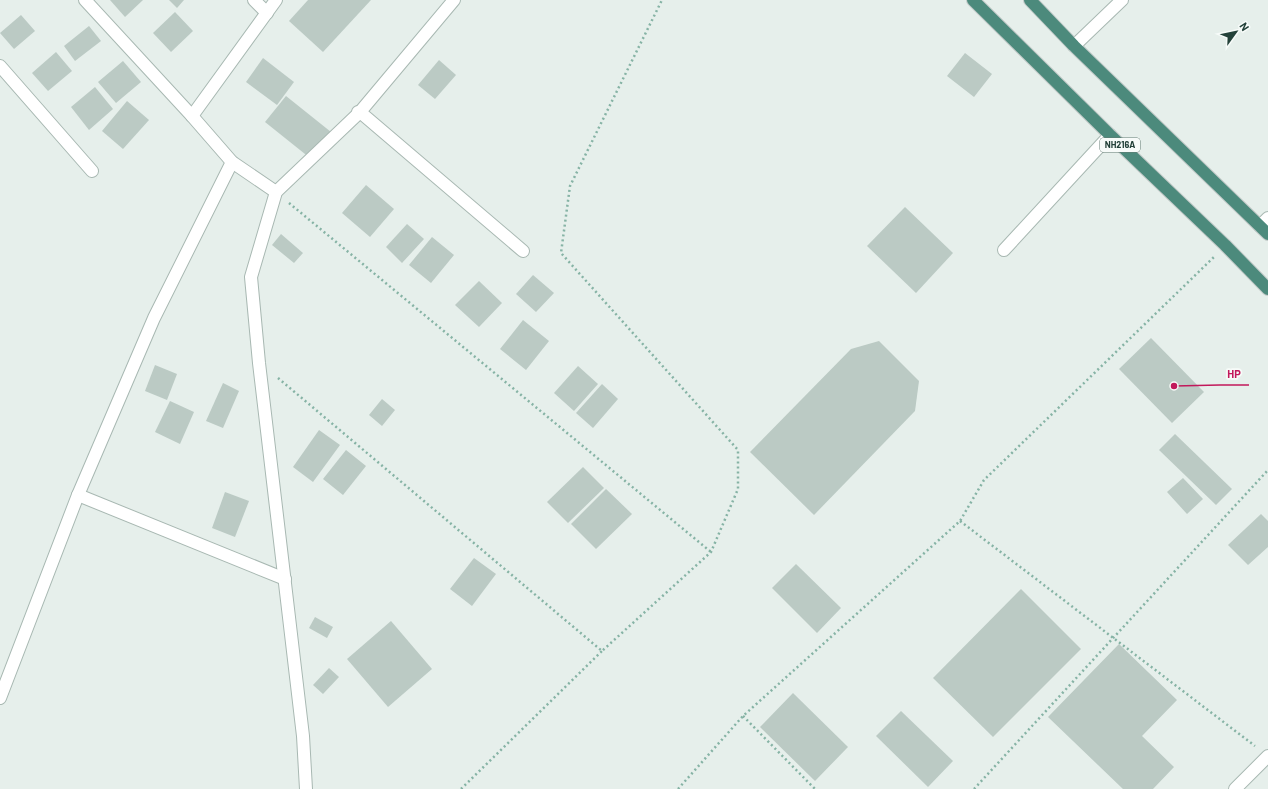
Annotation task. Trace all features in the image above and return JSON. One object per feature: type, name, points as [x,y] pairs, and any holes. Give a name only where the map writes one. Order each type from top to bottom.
[{"type":"highway","name":"NH216A","points":[[973,0],[1110,135],[1226,245],[1268,289]]},
{"type":"highway","points":[[1030,0],[1074,46],[1265,226]]},
{"type":"street","points":[[85,0],[192,116],[232,162],[276,192]]},
{"type":"street","points":[[254,0],[267,13]]},
{"type":"street","points":[[192,116],[276,0]]},
{"type":"street","points":[[306,789],[303,736],[259,363],[251,277],[276,192],[359,112],[454,0]]},
{"type":"street","points":[[1074,46],[1122,0]]},
{"type":"street","points":[[0,66],[92,171]]},
{"type":"street","points":[[359,112],[523,251]]},
{"type":"street","points":[[1004,250],[1110,135]]},
{"type":"street","points":[[0,698],[78,495],[154,318],[232,162]]},
{"type":"street","points":[[78,495],[285,579]]},
{"type":"street","points":[[1235,789],[1268,756]]},
{"type":"path","points":[[461,789],[602,651],[711,552],[738,489],[738,450],[561,253],[570,186],[662,0]]},
{"type":"path","points":[[276,192],[711,552]]},
{"type":"path","points":[[678,789],[743,716],[960,521],[984,480],[1226,245]]},
{"type":"path","points":[[259,363],[602,651]]},
{"type":"path","points":[[974,789],[1268,470]]},
{"type":"path","points":[[960,521],[1268,756]]},
{"type":"path","points":[[743,716],[815,789]]},
{"type":"building","points":[[110,0],[143,0],[125,17]]},
{"type":"building","points":[[169,0],[184,0],[177,8]]},
{"type":"building","points":[[308,0],[371,0],[323,52],[289,21]]},
{"type":"building","points":[[175,12],[193,31],[171,52],[153,33]]},
{"type":"building","points":[[21,15],[35,31],[14,49],[0,33]]},
{"type":"building","points":[[89,26],[101,41],[75,61],[64,46]]},
{"type":"building","points":[[56,52],[72,71],[48,91],[32,73]]},
{"type":"building","points":[[965,53],[992,74],[974,97],[947,76]]},
{"type":"building","points":[[263,58],[294,82],[277,105],[246,82]]},
{"type":"building","points":[[439,60],[456,75],[435,99],[418,85]]},
{"type":"building","points":[[123,61],[141,82],[116,103],[98,82]]},
{"type":"building","points":[[95,87],[113,109],[89,130],[71,107]]},
{"type":"building","points":[[286,96],[331,132],[310,158],[265,122]]},
{"type":"building","points":[[127,101],[149,120],[123,149],[102,131]]},
{"type":"building","points":[[366,185],[394,209],[370,237],[342,213]]},
{"type":"building","points":[[905,207],[953,253],[916,293],[867,246]]},
{"type":"building","points":[[407,224],[424,239],[402,263],[386,247]]},
{"type":"building","points":[[281,234],[303,253],[294,263],[272,245]]},
{"type":"building","points":[[432,237],[454,255],[431,283],[409,265]]},
{"type":"building","points":[[533,275],[554,293],[536,312],[516,294]]},
{"type":"building","points":[[479,281],[502,303],[479,327],[455,305]]},
{"type":"building","points":[[523,320],[549,341],[526,370],[500,349]]},
{"type":"building","points":[[1151,338],[1204,392],[1172,423],[1119,369]]},
{"type":"building","points":[[879,341],[919,381],[915,411],[814,515],[750,452],[851,349]]},
{"type":"building","points":[[155,365],[177,374],[167,400],[145,391]]},
{"type":"building","points":[[578,366],[598,384],[574,411],[554,393]]},
{"type":"building","points":[[223,383],[239,391],[223,428],[206,421]]},
{"type":"building","points":[[602,384],[618,399],[593,428],[576,413]]},
{"type":"building","points":[[382,399],[395,410],[382,426],[369,415]]},
{"type":"building","points":[[170,401],[194,412],[180,444],[155,432]]},
{"type":"building","points":[[319,430],[340,445],[313,482],[293,467]]},
{"type":"building","points":[[1175,434],[1232,489],[1216,505],[1159,450]]},
{"type":"building","points":[[346,450],[366,466],[343,495],[323,479]]},
{"type":"building","points":[[583,467],[604,488],[568,523],[547,502]]},
{"type":"building","points":[[1183,478],[1203,499],[1187,514],[1167,492]]},
{"type":"building","points":[[606,489],[632,514],[596,549],[571,524]]},
{"type":"building","points":[[225,492],[249,501],[235,537],[212,528]]},
{"type":"building","points":[[1261,514],[1268,521],[1268,547],[1248,565],[1228,545]]},
{"type":"building","points":[[474,558],[496,574],[472,606],[450,589]]},
{"type":"building","points":[[796,564],[841,608],[817,633],[772,588]]},
{"type":"building","points":[[1021,589],[1081,649],[993,737],[933,678]]},
{"type":"building","points":[[315,617],[333,627],[327,638],[309,628]]},
{"type":"building","points":[[391,621],[432,669],[388,707],[347,659]]},
{"type":"building","points":[[1119,644],[1177,700],[1142,736],[1174,767],[1153,789],[1123,789],[1048,717]]},
{"type":"building","points":[[329,668],[339,677],[323,694],[313,685]]},
{"type":"building","points":[[793,693],[848,747],[815,781],[760,727]]},
{"type":"building","points":[[901,711],[953,761],[928,787],[876,736]]},
{"type":"place","name":"HP","points":[[1174,386]]}]
